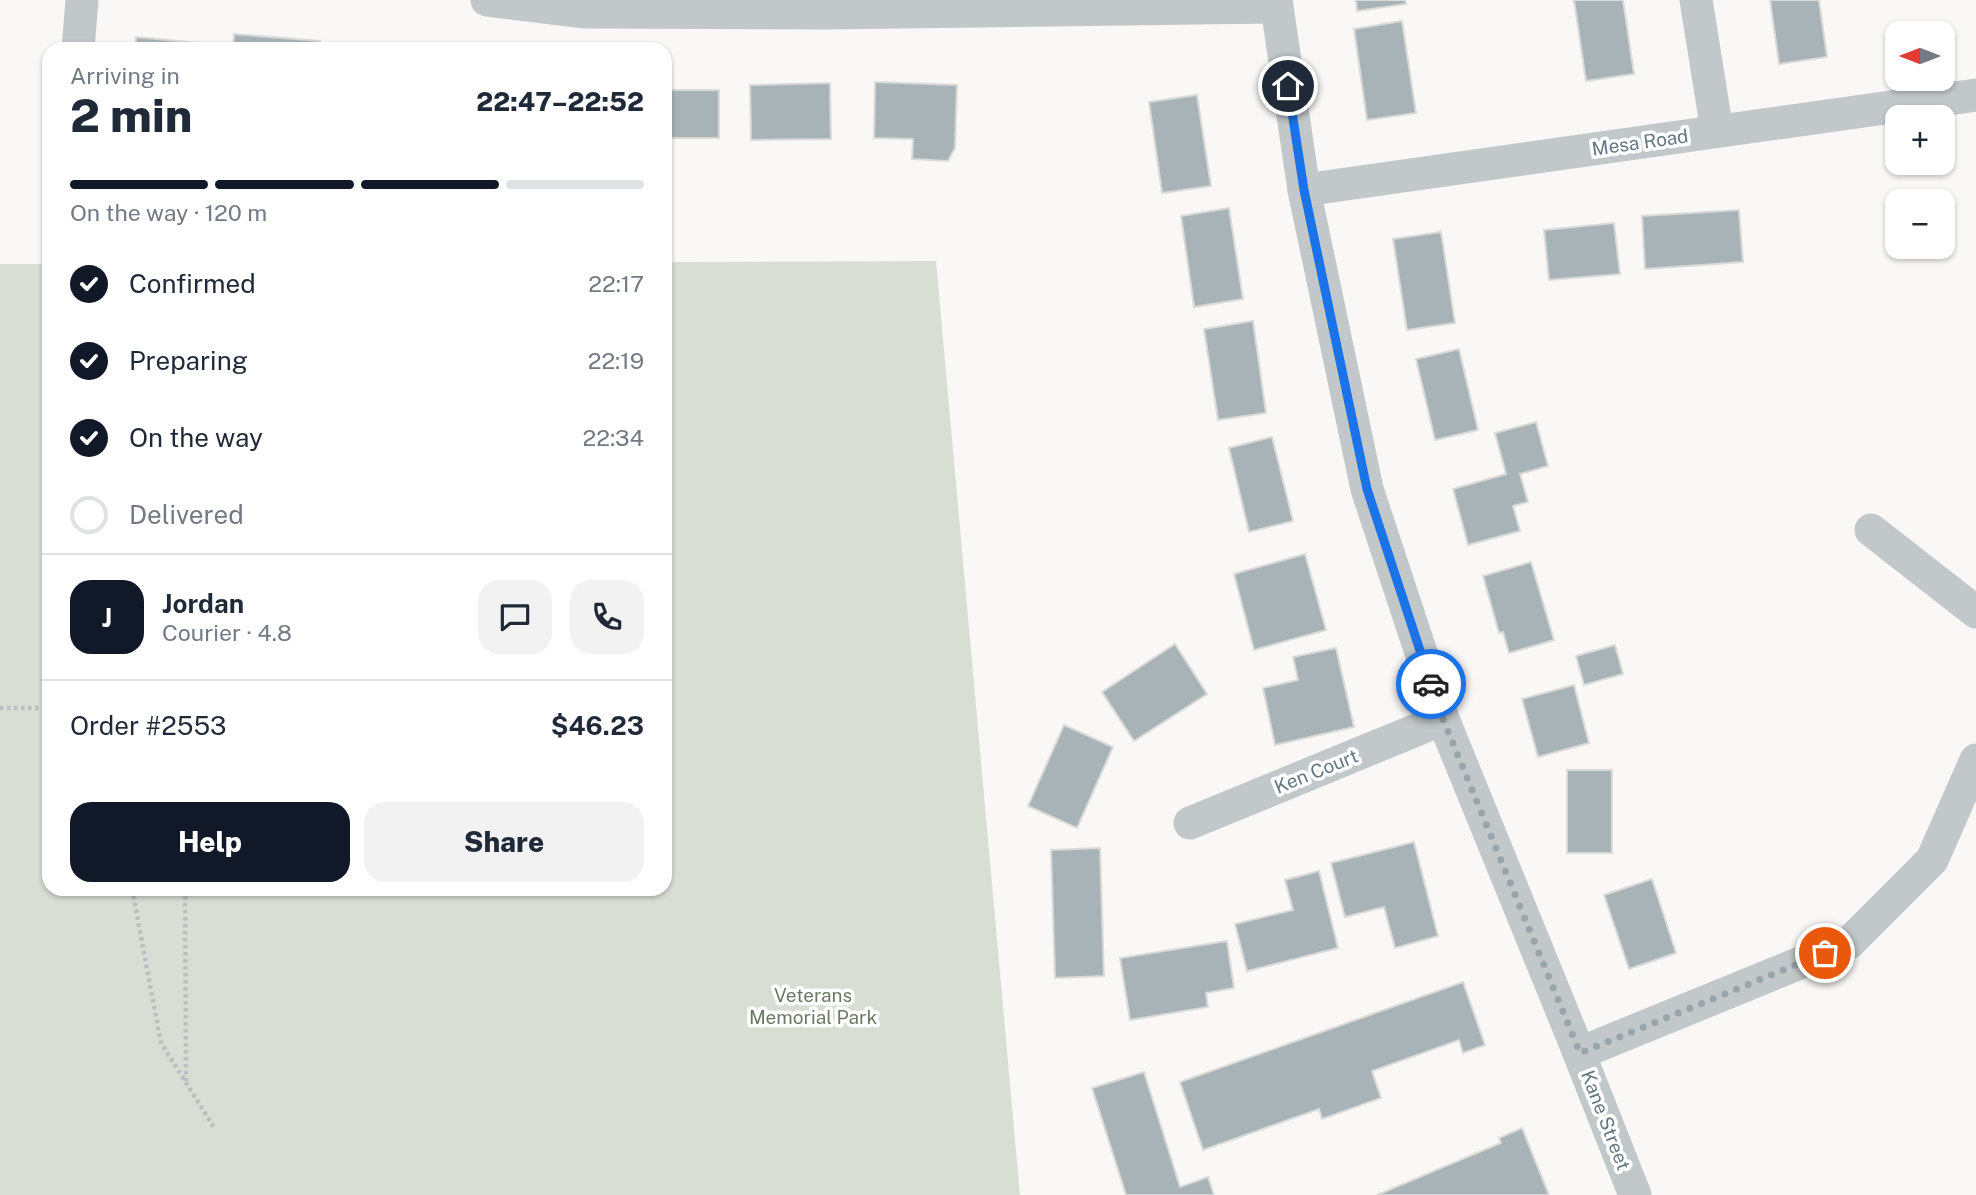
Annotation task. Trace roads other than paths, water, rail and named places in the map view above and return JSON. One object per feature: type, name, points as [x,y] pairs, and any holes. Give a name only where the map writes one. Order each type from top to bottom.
[{"type":"street","points":[[79,42],[82,0]]},
{"type":"street","points":[[487,0],[585,12],[827,6],[1276,4]]},
{"type":"street","points":[[1696,0],[1717,131]]},
{"type":"street","name":"Kane Street","points":[[1276,4],[1304,190],[1367,489],[1443,719],[1636,1195]]},
{"type":"street","name":"Mesa Road","points":[[1304,190],[1976,95]]},
{"type":"street","points":[[1871,530],[1976,612]]},
{"type":"street","name":"Ken Court","points":[[1190,823],[1443,719]]},
{"type":"street","points":[[1580,1053],[1849,943],[1932,860],[1976,760]]},
{"type":"park label","name":"Veterans Memorial Park","points":[[813,1006]]}]
